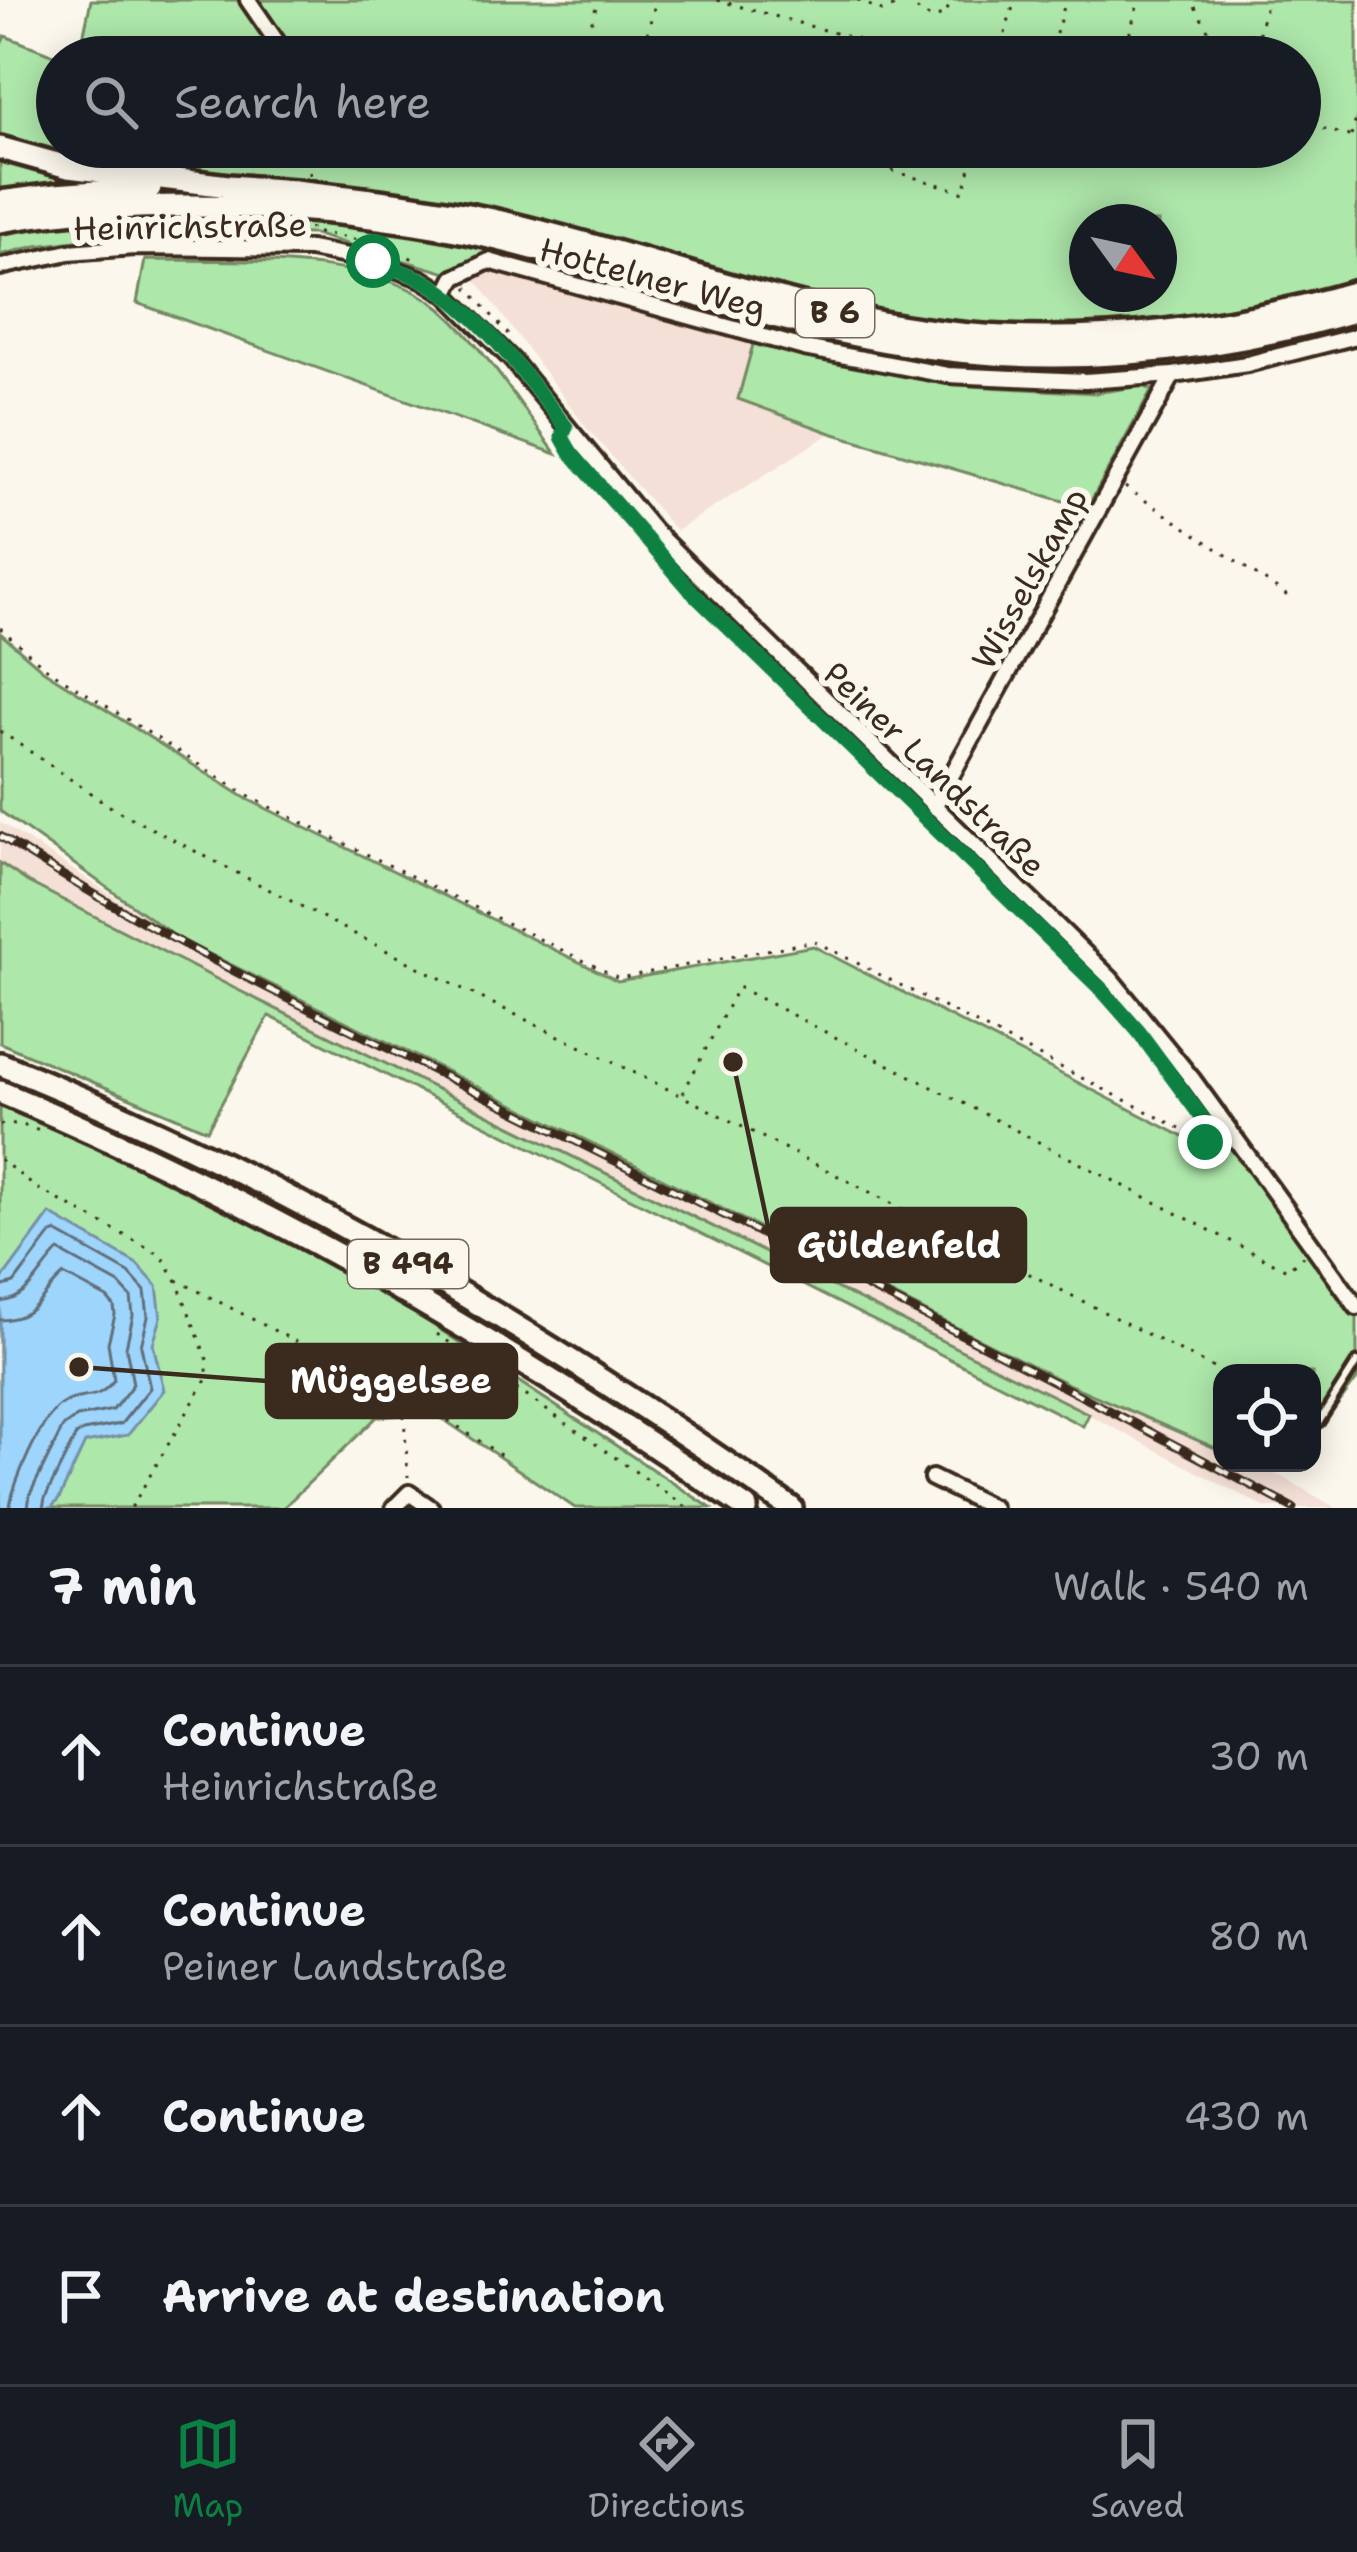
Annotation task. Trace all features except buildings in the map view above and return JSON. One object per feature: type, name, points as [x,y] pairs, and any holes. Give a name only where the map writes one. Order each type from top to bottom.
[{"type":"highway","points":[[0,148],[36,158]]},
{"type":"highway","points":[[76,168],[229,186]]},
{"type":"highway","name":"B 6","points":[[0,202],[108,190],[229,186],[294,200]]},
{"type":"highway","name":"B 6","points":[[0,221],[119,207],[294,200],[401,202],[557,236],[842,314],[988,336],[1060,338],[1163,332],[1269,316],[1357,292]]},
{"type":"highway","name":"B 6","points":[[321,202],[471,233],[818,327],[986,354],[1081,356],[1163,351],[1270,333],[1357,310]]},
{"type":"highway","name":"B 494","points":[[0,1064],[179,1143],[376,1244],[573,1362],[791,1508]]},
{"type":"highway","name":"B 494","points":[[0,1091],[172,1169],[364,1269],[557,1383],[746,1508]]},
{"type":"street","points":[[248,0],[273,36]]},
{"type":"street","name":"Heinrichstraße","points":[[0,267],[68,252],[134,247],[310,249],[373,261],[422,279],[446,294]]},
{"type":"street","name":"Hottelner Weg","points":[[446,294],[454,278],[489,261],[804,348],[947,375],[1085,381],[1173,375],[1247,364],[1357,336]]},
{"type":"street","name":"Peiner Landstraße","points":[[446,294],[512,360],[653,530],[1111,978],[1357,1307]]},
{"type":"street","name":"Wisselskamp","points":[[934,807],[1173,375]]},
{"type":"street","points":[[932,1478],[993,1508]]},
{"type":"street","points":[[394,1508],[409,1493],[430,1508]]},
{"type":"lane","points":[[1321,1419],[1357,1362]]},
{"type":"path","points":[[588,36],[598,0]]},
{"type":"path","points":[[646,36],[656,0]]},
{"type":"path","points":[[717,0],[845,36]]},
{"type":"path","points":[[858,0],[882,11],[911,1],[920,14],[932,18],[944,15],[953,0]]},
{"type":"path","points":[[1005,36],[1015,0]]},
{"type":"path","points":[[1055,36],[1066,0]]},
{"type":"path","points":[[1129,36],[1139,0]]},
{"type":"path","points":[[1191,0],[1209,32],[1203,36]]},
{"type":"path","points":[[1258,36],[1267,0]]},
{"type":"path","points":[[1321,128],[1354,137],[1357,116]]},
{"type":"path","points":[[882,168],[964,192],[970,168]]},
{"type":"path","points":[[1113,480],[1292,599]]},
{"type":"path","points":[[681,579],[747,644]]},
{"type":"path","points":[[0,628],[45,667],[248,796],[619,978],[814,941],[1205,1142],[1220,1142]]},
{"type":"path","points":[[0,731],[114,809],[1213,1368]]},
{"type":"path","points":[[682,1096],[738,987],[1287,1270],[1305,1255]]},
{"type":"path","points":[[0,1125],[46,1133]]},
{"type":"path","points":[[0,1159],[35,1187],[161,1255],[176,1279],[208,1362],[206,1380],[131,1508]]},
{"type":"path","points":[[176,1279],[310,1349],[379,1406],[404,1413],[435,1411],[506,1459]]},
{"type":"path","points":[[431,1331],[688,1508]]},
{"type":"path","points":[[404,1413],[409,1493]]},
{"type":"shaded area","points":[[487,269],[754,341],[739,399],[831,433],[676,531],[586,427],[473,276]]},
{"type":"shaded area","points":[[0,822],[179,939],[1070,1385],[1213,1447],[1213,1472],[1270,1472],[1336,1508],[1266,1508],[1061,1400],[232,987],[0,863]]},
{"type":"green space","points":[[91,0],[1357,0],[1357,330],[1266,352],[1173,367],[1080,375],[986,374],[780,336],[488,257],[453,275],[313,234],[140,233],[0,255],[0,47],[5,36],[36,48],[36,168],[1321,168],[1321,36],[83,36]]},
{"type":"green space","points":[[145,260],[299,264],[379,278],[413,291],[441,309],[473,342],[556,454],[137,303]]},
{"type":"green space","points":[[754,341],[801,356],[970,386],[1095,393],[1142,386],[1152,390],[1087,508],[831,433],[738,399]]},
{"type":"green space","points":[[0,633],[43,670],[247,799],[618,981],[813,946],[1203,1147],[1238,1143],[1357,1306],[1357,1379],[1321,1427],[1321,1364],[1213,1364],[1213,1447],[1070,1385],[179,939],[0,811]]},
{"type":"green space","points":[[0,863],[232,987],[1089,1414],[1083,1426],[269,1016],[207,1130],[0,1043]]},
{"type":"green space","points":[[0,1101],[164,1176],[398,1302],[711,1508],[575,1508],[434,1413],[377,1417],[283,1508],[0,1508]]},
{"type":"water","points":[[50,1214],[137,1264],[157,1286],[161,1318],[153,1344],[164,1390],[128,1435],[85,1443],[51,1508],[0,1508],[0,1282]]},
{"type":"railway","points":[[0,836],[247,978],[900,1303],[1293,1508]]},
{"type":"place","name":"Güldenfeld","points":[[733,1062]]},
{"type":"place","name":"Müggelsee","points":[[79,1367]]},
{"type":"route","points":[[373,261],[422,279],[446,294],[490,335],[566,427],[562,437],[571,453],[695,595],[1102,990],[1220,1142],[1205,1142]]}]
